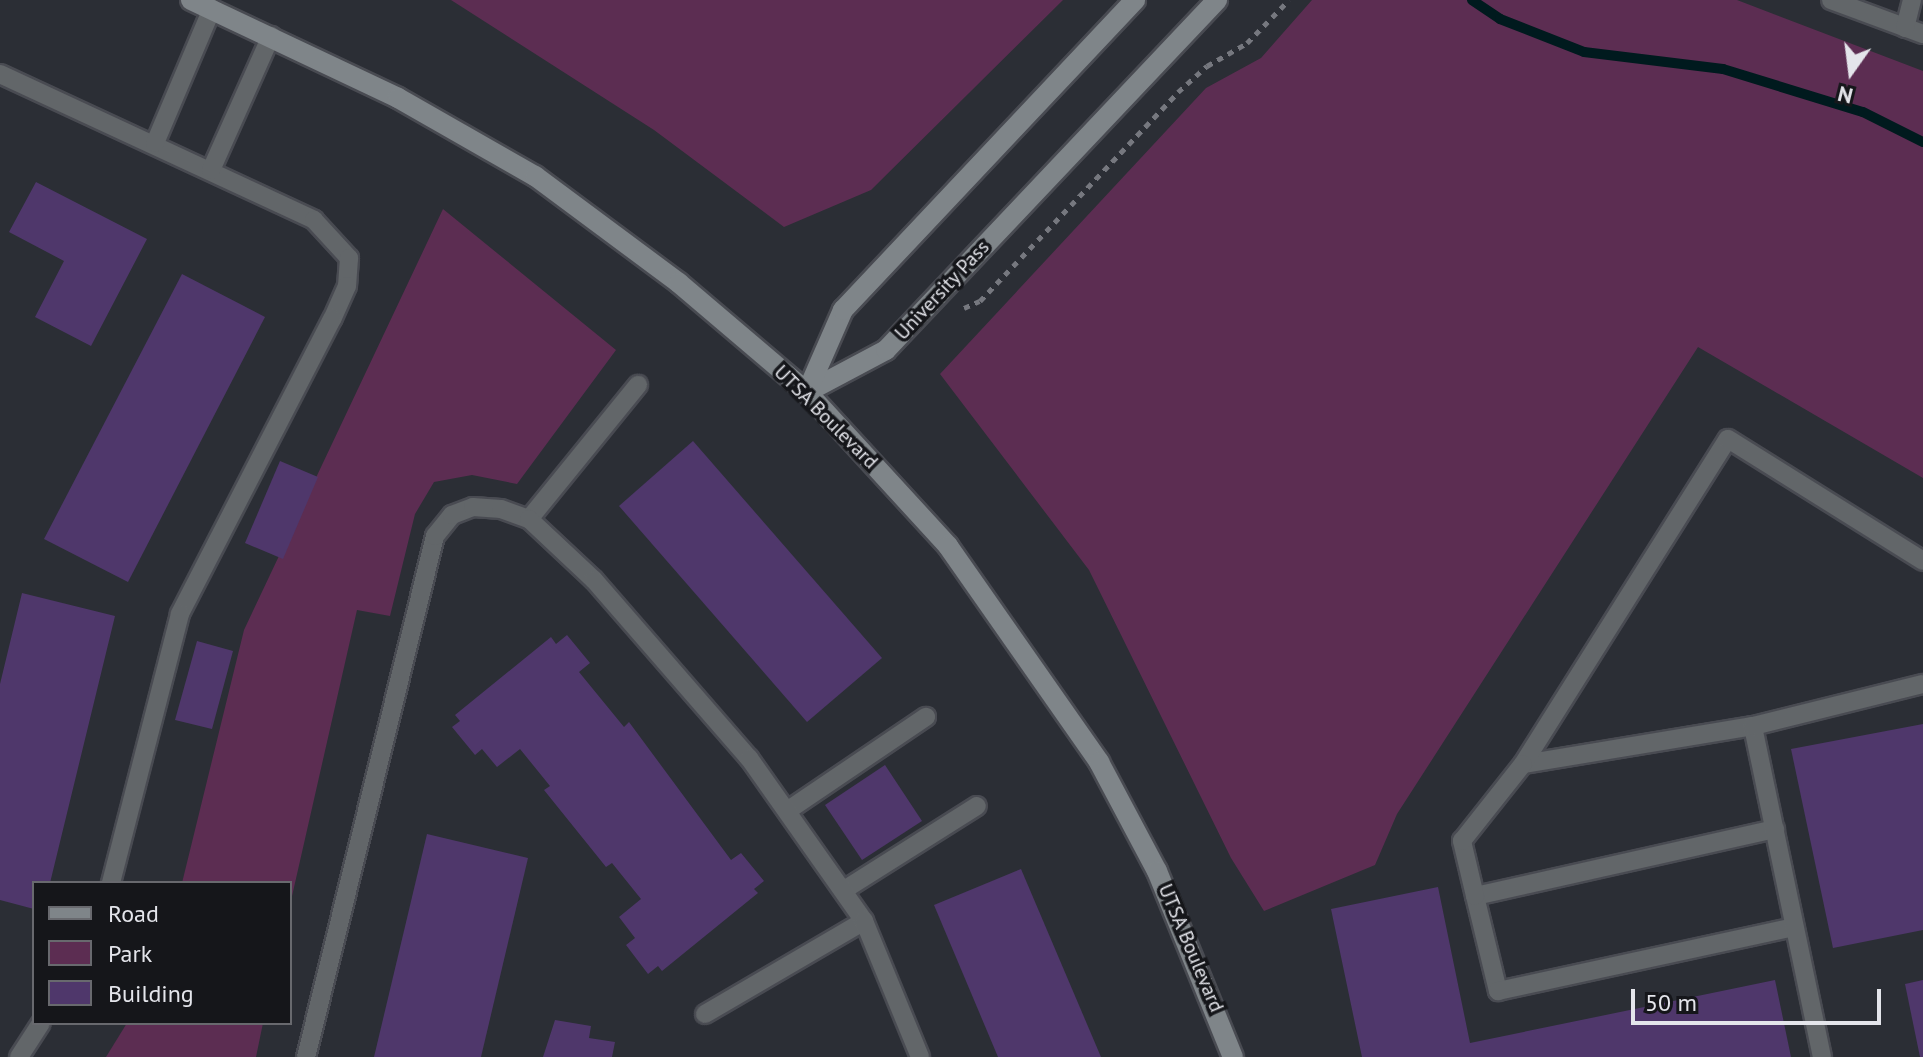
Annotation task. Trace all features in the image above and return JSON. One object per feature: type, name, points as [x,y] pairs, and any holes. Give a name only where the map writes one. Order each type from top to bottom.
[{"type":"main road","name":"UTSA Boulevard","points":[[191,0],[398,98],[535,176],[679,283],[807,392],[948,546],[1099,762],[1157,871],[1233,1057]]},
{"type":"main road","points":[[807,392],[843,310],[1135,0]]},
{"type":"main road","name":"University Pass","points":[[807,392],[886,350],[1217,0]]},
{"type":"lane","points":[[1831,0],[1914,31],[1912,0]]},
{"type":"lane","points":[[155,143],[212,9]]},
{"type":"lane","points":[[211,170],[271,36]]},
{"type":"lane","points":[[0,74],[155,143],[314,220],[334,236],[349,258],[347,286],[180,614],[112,881]]},
{"type":"lane","points":[[529,519],[638,385]]},
{"type":"lane","points":[[1794,927],[1498,991],[1462,841],[1523,764],[1728,439],[1923,561]]},
{"type":"lane","points":[[306,1057],[435,536],[452,515],[473,507],[501,509],[529,519],[594,580],[749,758],[864,921],[920,1057]]},
{"type":"lane","points":[[1523,764],[1753,726],[1923,684]]},
{"type":"lane","points":[[787,811],[926,717]]},
{"type":"lane","points":[[1753,726],[1822,1057]]},
{"type":"lane","points":[[844,890],[977,806]]},
{"type":"lane","points":[[1475,896],[1775,829]]},
{"type":"lane","points":[[705,1014],[864,921]]},
{"type":"lane","points":[[19,1057],[40,1025]]},
{"type":"path","points":[[955,313],[980,301],[1178,92],[1207,66],[1247,43],[1289,0]]},
{"type":"green space","points":[[451,0],[1063,0],[871,190],[784,227],[654,130]]},
{"type":"green space","points":[[1312,0],[1737,0],[1923,71],[1923,478],[1698,347],[1397,814],[1375,865],[1264,911],[1231,858],[1089,570],[940,374],[1206,88],[1261,58]]},
{"type":"green space","points":[[443,209],[616,350],[517,484],[472,475],[434,482],[415,514],[390,616],[357,610],[292,896],[292,881],[182,881],[244,630]]},
{"type":"green space","points":[[126,1025],[263,1025],[256,1057],[106,1057]]},
{"type":"building","points":[[36,182],[147,239],[91,346],[35,317],[64,261],[9,232]]},
{"type":"building","points":[[182,274],[265,317],[128,582],[44,539]]},
{"type":"building","points":[[693,441],[882,658],[807,722],[619,506]]},
{"type":"building","points":[[280,461],[318,477],[283,559],[245,543]]},
{"type":"building","points":[[22,593],[115,616],[50,881],[32,881],[32,908],[0,900],[0,684]]},
{"type":"building","points":[[567,635],[590,663],[579,672],[624,727],[629,722],[731,860],[741,853],[764,881],[754,889],[758,893],[662,971],[658,966],[648,974],[626,945],[635,938],[619,917],[641,899],[612,863],[606,867],[544,790],[550,786],[520,749],[497,767],[482,749],[475,755],[452,727],[460,721],[455,715],[551,637],[556,644]]},
{"type":"building","points":[[197,641],[233,651],[212,729],[175,720]]},
{"type":"building","points":[[1923,724],[1923,930],[1833,948],[1791,749]]},
{"type":"building","points":[[885,765],[922,821],[862,860],[825,805]]},
{"type":"building","points":[[427,834],[528,858],[481,1057],[374,1057]]},
{"type":"building","points":[[1021,869],[1101,1057],[998,1057],[934,905]]},
{"type":"building","points":[[1438,887],[1470,1043],[1775,980],[1791,1057],[1362,1057],[1331,909]]},
{"type":"building","points":[[1923,980],[1923,1057],[1920,1057],[1905,984]]},
{"type":"building","points":[[555,1020],[591,1026],[589,1038],[615,1042],[612,1057],[543,1057]]},
{"type":"waterway","points":[[1472,0],[1500,19],[1584,52],[1723,69],[1863,112],[1923,142]]}]
